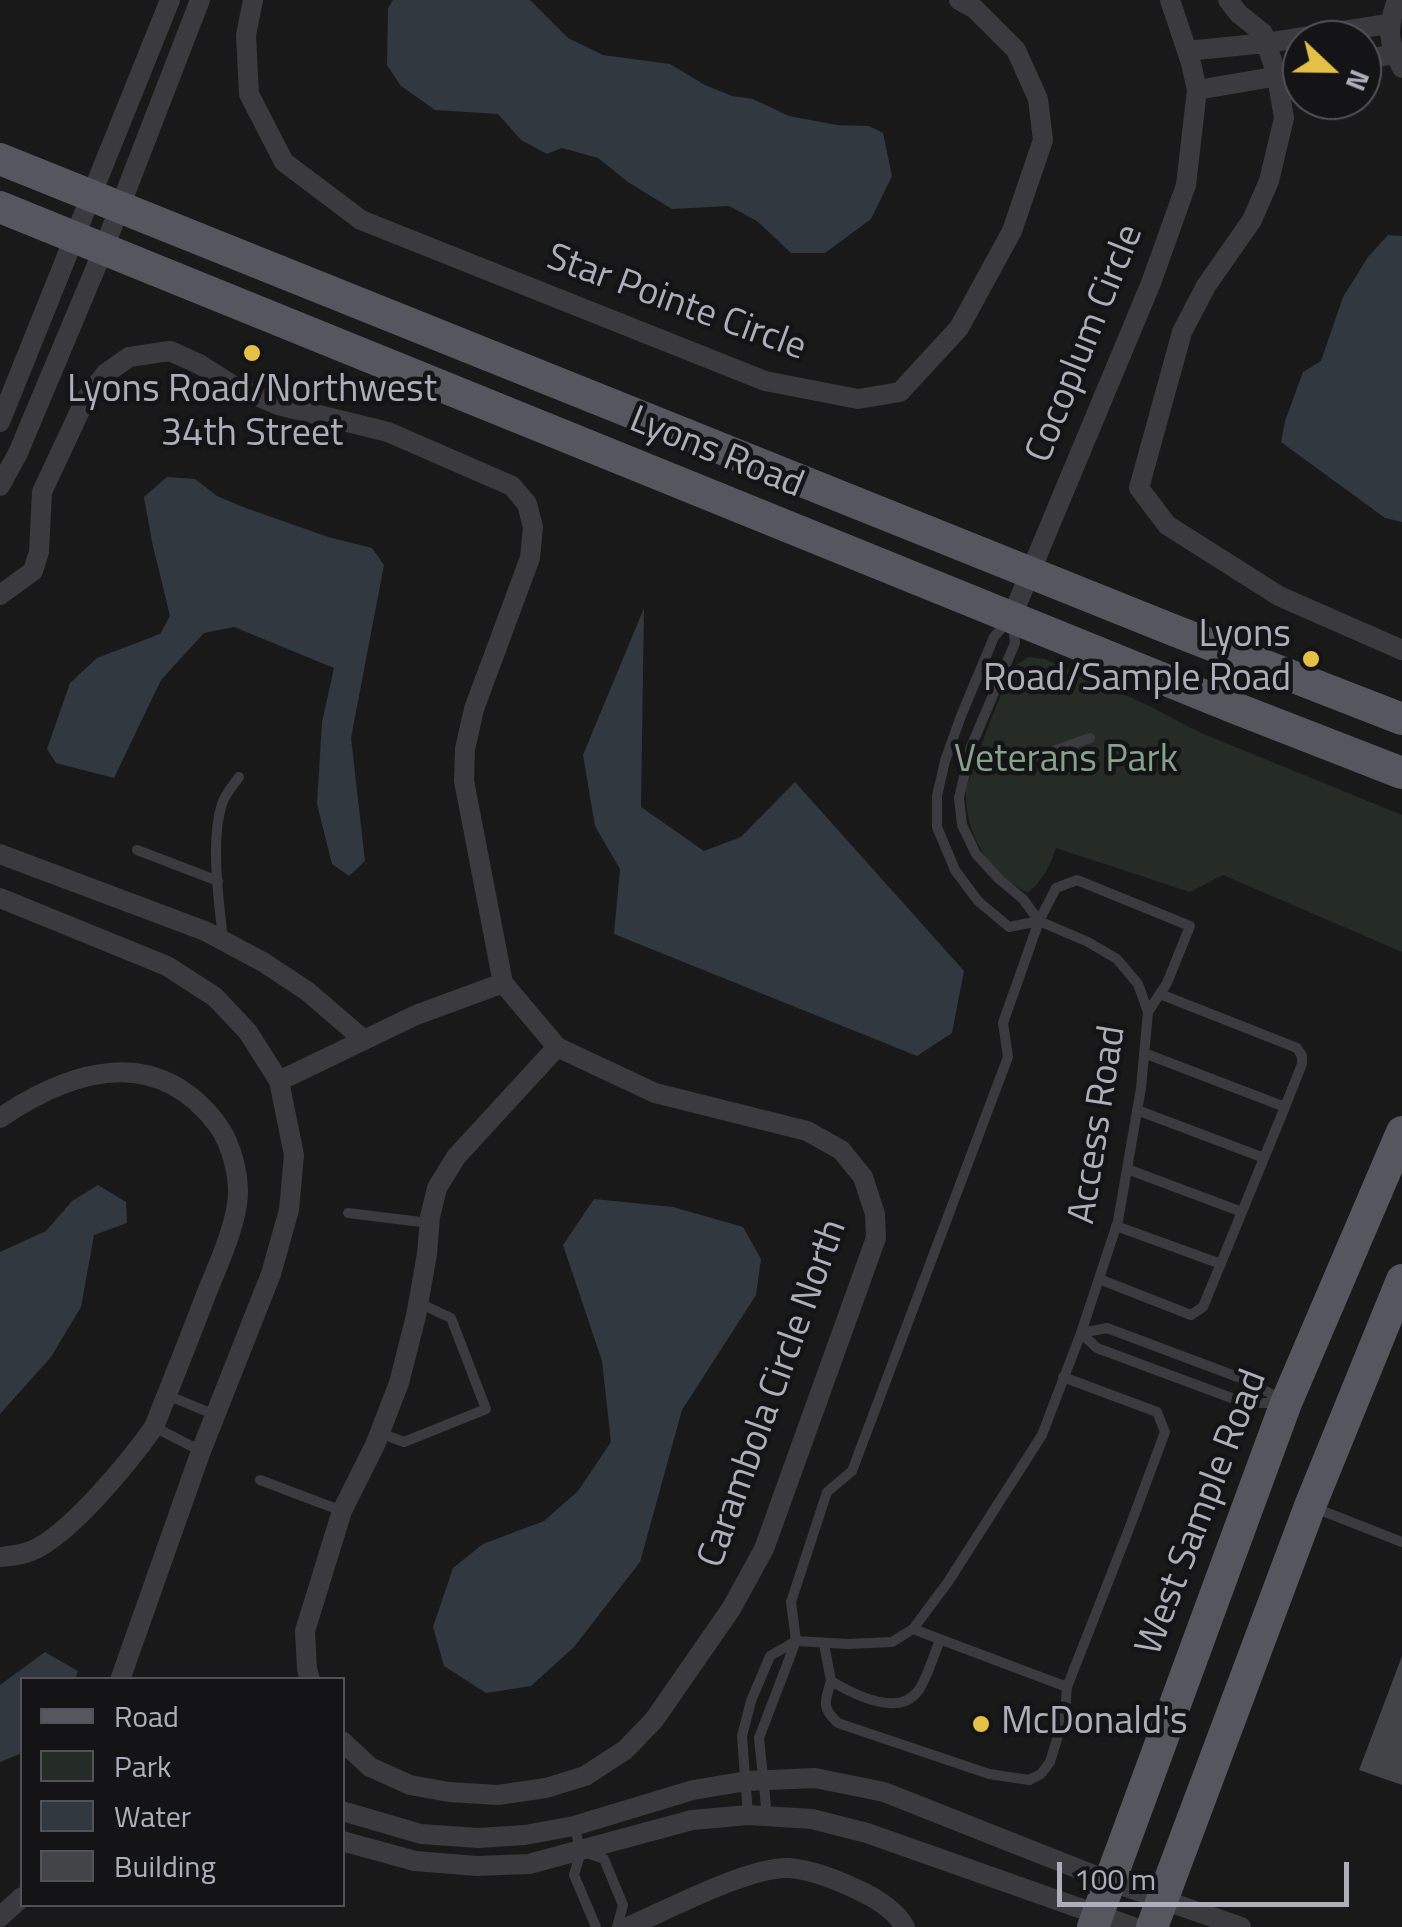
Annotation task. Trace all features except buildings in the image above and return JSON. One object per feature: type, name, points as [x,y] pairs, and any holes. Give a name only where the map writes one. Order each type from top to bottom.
[{"type":"main road","name":"Lyons Road","points":[[0,159],[1402,719]]},
{"type":"main road","name":"Lyons Road","points":[[0,207],[1402,773]]},
{"type":"main road","name":"West Sample Road","points":[[1096,1920],[1286,1402],[1402,1132]]},
{"type":"main road","points":[[1157,1913],[1310,1506],[1402,1280]]},
{"type":"street","points":[[0,486],[104,248],[105,201],[170,0]]},
{"type":"street","points":[[0,422],[74,236],[105,201],[200,0]]},
{"type":"street","name":"Star Pointe Circle","points":[[253,0],[246,35],[248,94],[284,162],[361,220],[765,381],[858,400],[900,392],[959,328],[1012,231],[1043,140],[1038,99],[1016,50],[975,9],[958,0]]},
{"type":"street","name":"Cocoplum Circle","points":[[1012,616],[1151,284],[1186,184],[1197,90],[1170,0]]},
{"type":"street","points":[[1228,0],[1263,33],[1277,76],[1284,118],[1269,181],[1252,220],[1206,286],[1182,332],[1139,488],[1167,526],[1279,596],[1402,650]]},
{"type":"street","points":[[1397,0],[1388,24],[1398,61]]},
{"type":"street","points":[[1187,51],[1266,44],[1388,24]]},
{"type":"street","points":[[1197,90],[1282,75]]},
{"type":"street","points":[[0,596],[32,571],[39,552],[42,492],[85,400],[105,374],[140,354],[170,351],[278,405],[388,432],[512,486],[527,504],[533,526],[530,558],[474,709],[465,749],[464,781],[503,983],[416,1015],[279,1081]]},
{"type":"street","points":[[0,854],[224,941],[307,991],[364,1040]]},
{"type":"street","points":[[0,898],[168,966],[216,996],[248,1032],[279,1081],[294,1155],[289,1210],[271,1274],[201,1451],[121,1677]]},
{"type":"street","name":"Carambola Circle North","points":[[345,1744],[370,1767],[410,1785],[498,1795],[546,1788],[585,1776],[625,1750],[654,1720],[720,1625],[764,1550],[876,1238],[875,1214],[863,1177],[841,1150],[806,1131],[656,1093],[556,1046],[503,983]]},
{"type":"street","points":[[309,1677],[305,1631],[342,1511],[380,1434],[398,1383],[418,1303],[437,1188],[456,1157],[556,1046]]},
{"type":"street","points":[[0,1118],[51,1087],[86,1076],[146,1073],[178,1088],[205,1109],[224,1134],[235,1168],[238,1204],[154,1428],[92,1501],[51,1540],[30,1552],[0,1558]]},
{"type":"street","points":[[345,1812],[421,1834],[478,1838],[525,1835],[574,1826],[693,1790],[815,1778],[884,1792],[1109,1881],[1157,1913],[1241,1927]]},
{"type":"street","points":[[345,1842],[415,1861],[477,1866],[529,1864],[692,1820],[758,1815],[812,1819],[867,1833],[1096,1920],[1133,1927]]},
{"type":"street","points":[[628,1927],[754,1873],[787,1868],[828,1876],[868,1894],[899,1916],[904,1927]]},
{"type":"street","points":[[0,1917],[20,1899]]},
{"type":"lane","name":"Access Road","points":[[913,1630],[1042,1434],[1116,1226],[1144,1053],[1148,1012],[1138,984],[1118,959],[1039,921],[1023,899],[976,854],[962,825],[959,798],[970,750],[1015,643],[1012,616]]},
{"type":"lane","name":"Access Road","points":[[1012,616],[994,636],[956,731],[936,796],[937,828],[955,870],[978,902],[1009,928],[1039,921]]},
{"type":"lane","points":[[970,750],[1030,760],[1090,738]]},
{"type":"lane","points":[[224,941],[217,825],[223,800],[239,777]]},
{"type":"lane","points":[[137,850],[218,880]]},
{"type":"lane","points":[[758,1815],[755,1781],[759,1738],[796,1641],[791,1602],[828,1492],[852,1471],[1008,1056],[1003,1024],[1039,921],[1056,888],[1077,880],[1190,926],[1167,983],[1148,1012]]},
{"type":"lane","points":[[1099,1278],[1191,1315],[1204,1306],[1302,1064],[1297,1048],[1160,994]]},
{"type":"lane","points":[[1144,1053],[1285,1107]]},
{"type":"lane","points":[[1137,1110],[1264,1158]]},
{"type":"lane","points":[[1127,1168],[1242,1212]]},
{"type":"lane","points":[[348,1213],[430,1223]]},
{"type":"lane","points":[[1116,1226],[1221,1264]]},
{"type":"lane","points":[[380,1434],[404,1442],[486,1408],[451,1318],[418,1303]]},
{"type":"lane","points":[[1081,1333],[1107,1328],[1251,1382],[1286,1402]]},
{"type":"lane","points":[[1081,1333],[1097,1348],[1245,1403],[1286,1402]]},
{"type":"lane","points":[[824,1644],[831,1681],[825,1700],[828,1714],[838,1722],[988,1774],[1029,1780],[1041,1774],[1050,1762],[1065,1713],[1066,1687],[1165,1432],[1157,1412],[1063,1378]]},
{"type":"lane","points":[[167,1395],[215,1415]]},
{"type":"lane","points":[[154,1428],[201,1451]]},
{"type":"lane","points":[[260,1480],[342,1511]]},
{"type":"lane","points":[[1310,1506],[1402,1542]]},
{"type":"lane","points":[[758,1815],[755,1781],[742,1736],[751,1701],[770,1656],[796,1641],[892,1642],[913,1630],[1066,1687]]},
{"type":"lane","points":[[831,1681],[891,1705],[905,1700],[917,1692],[940,1640]]},
{"type":"lane","points":[[574,1826],[581,1850],[574,1875],[596,1927]]},
{"type":"lane","points":[[581,1850],[604,1859],[623,1906],[617,1927]]},
{"type":"green space","name":"Veterans Park","points":[[1028,657],[1045,659],[1201,733],[1402,815],[1402,952],[1223,875],[1190,892],[1056,848],[1045,872],[1028,893],[1014,885],[991,864],[975,839],[966,790],[1011,669]]},
{"type":"water","points":[[393,0],[530,0],[568,38],[603,55],[670,64],[705,85],[753,99],[789,116],[869,126],[883,133],[892,176],[871,219],[825,253],[791,253],[757,221],[729,206],[672,209],[598,158],[562,148],[547,154],[521,140],[498,114],[435,110],[401,86],[387,65],[388,8]]},
{"type":"water","points":[[1388,235],[1402,236],[1402,522],[1385,518],[1281,442],[1303,372],[1321,361],[1343,297],[1368,257]]},
{"type":"water","points":[[167,477],[195,479],[217,496],[243,507],[372,548],[384,565],[351,738],[365,861],[349,876],[332,864],[317,804],[322,722],[334,668],[234,627],[204,633],[161,680],[114,778],[56,763],[47,749],[70,683],[97,658],[160,634],[170,616],[144,497]]},
{"type":"water","points":[[644,608],[641,807],[704,851],[741,837],[795,782],[964,971],[952,1033],[917,1056],[614,934],[620,869],[595,826],[583,755]]},
{"type":"water","points":[[98,1185],[126,1202],[127,1223],[94,1235],[81,1307],[51,1357],[0,1414],[0,1252],[46,1231],[72,1201]]},
{"type":"water","points":[[594,1199],[673,1207],[743,1227],[761,1259],[756,1295],[682,1410],[640,1562],[574,1647],[531,1686],[486,1693],[444,1666],[433,1627],[453,1568],[483,1544],[544,1521],[578,1491],[611,1442],[602,1361],[563,1245]]},
{"type":"water","points":[[45,1652],[78,1671],[76,1677],[20,1677],[20,1754],[0,1762],[0,1685]]},
{"type":"place","name":"Lyons Road/Northwest 34th Street","points":[[252,353]]},
{"type":"place","name":"Lyons Road/Sample Road","points":[[1311,659]]},
{"type":"place","name":"McDonald's","points":[[981,1724]]}]
